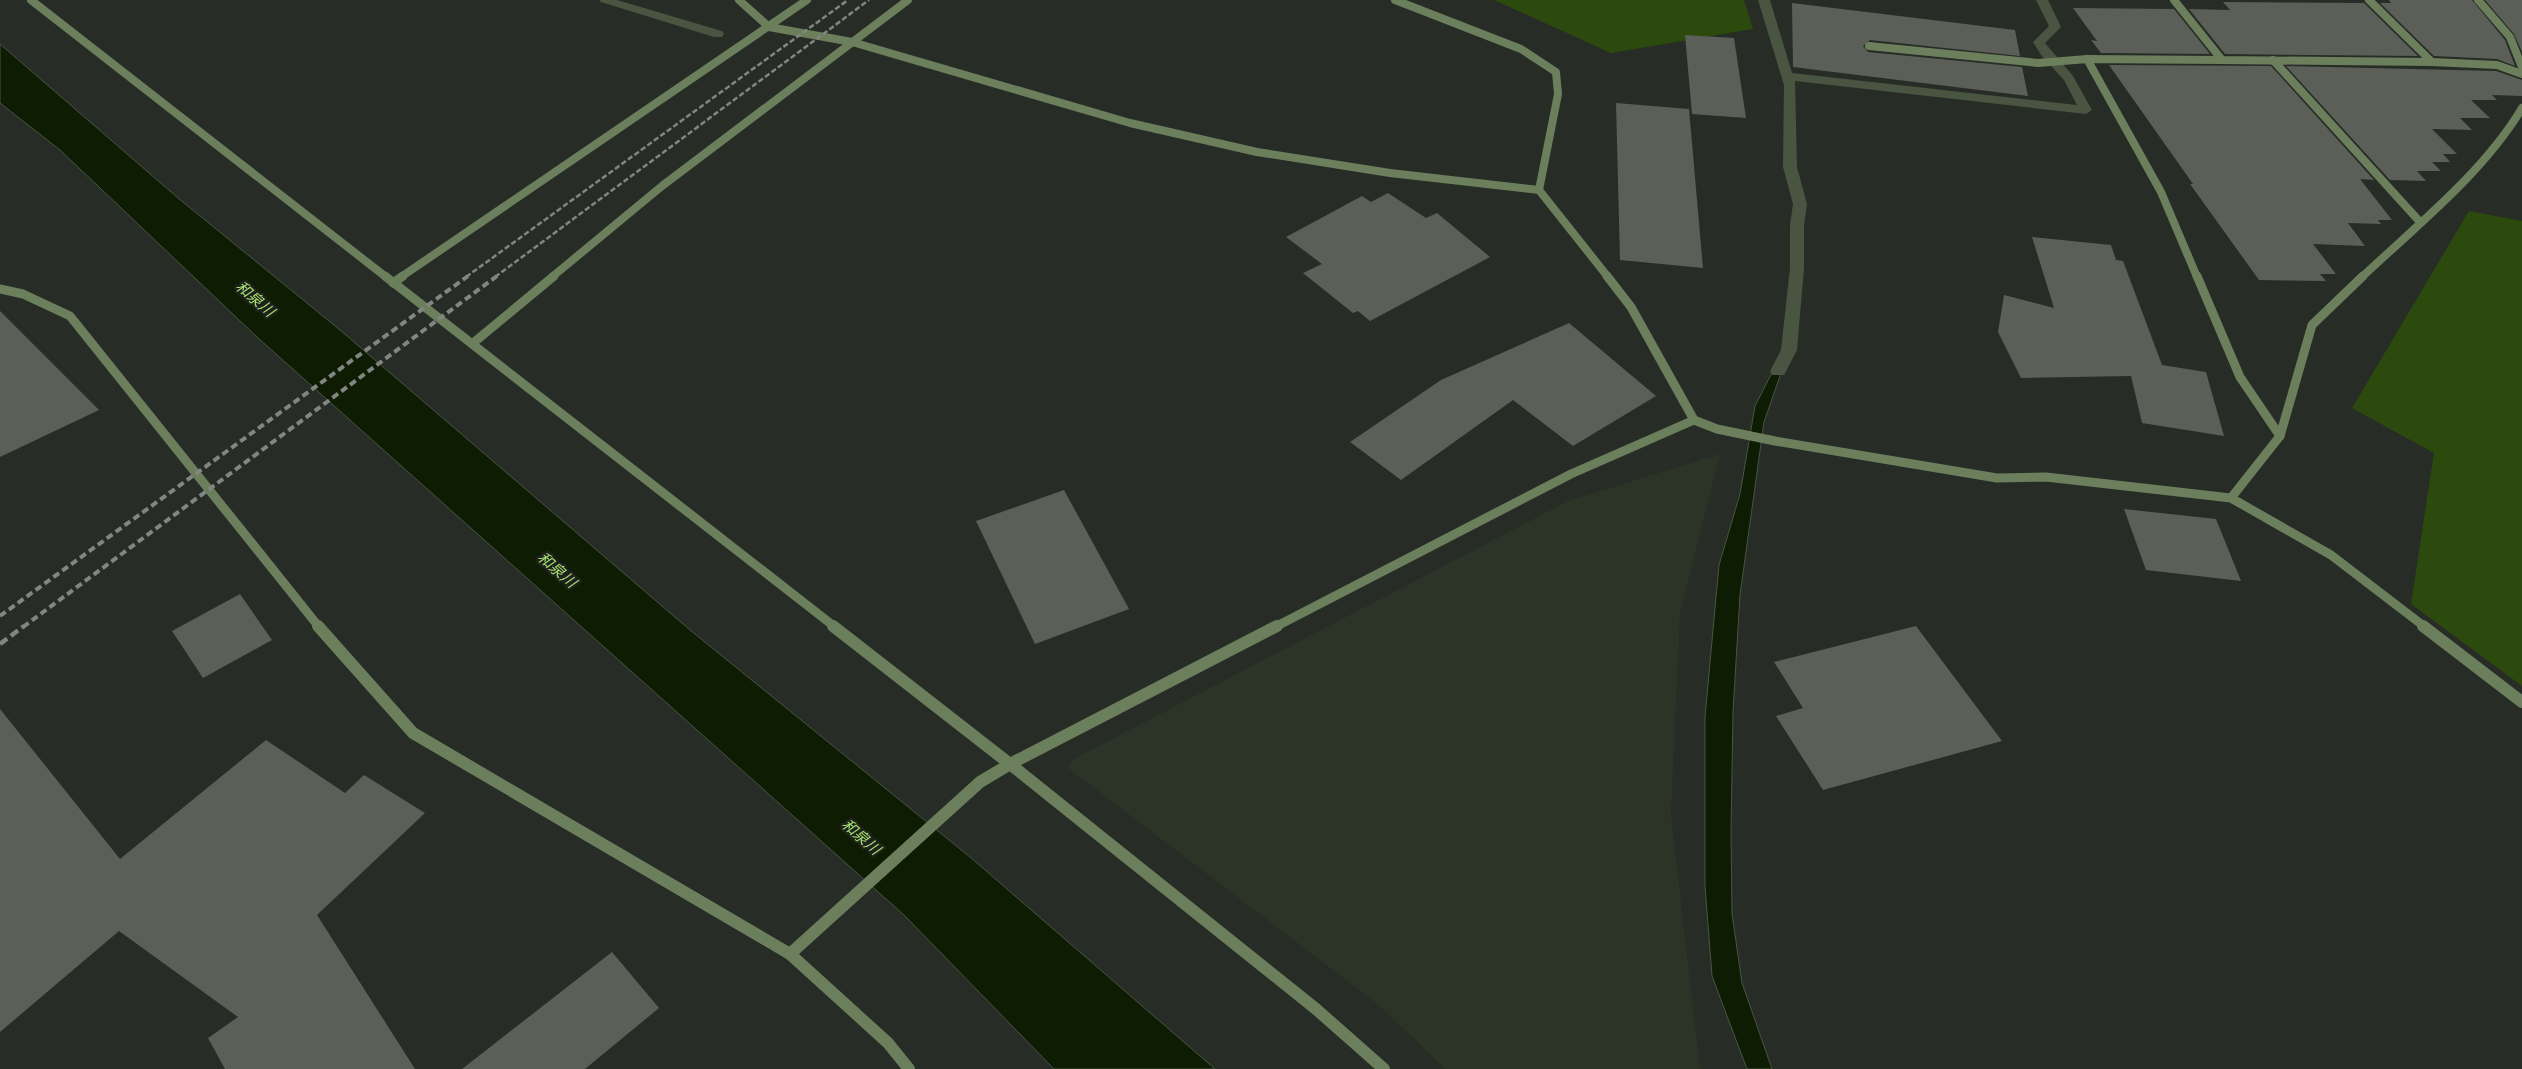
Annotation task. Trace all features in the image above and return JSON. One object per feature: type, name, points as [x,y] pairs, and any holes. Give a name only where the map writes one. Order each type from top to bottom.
[{"type":"street","points":[[31,0],[1010,764],[1316,1009],[1384,1069]]},
{"type":"street","points":[[739,0],[769,27],[852,42],[1130,123],[1257,152],[1390,173],[1539,190],[1631,308],[1694,420],[1717,429],[1776,441],[1997,478],[2046,477],[2232,498],[2331,555],[2522,702]]},
{"type":"street","points":[[393,283],[807,0]]},
{"type":"street","points":[[472,344],[662,186],[908,0]]},
{"type":"street","points":[[1395,0],[1521,49],[1556,72],[1558,94],[1539,190]]},
{"type":"street","points":[[2174,0],[2222,60]]},
{"type":"street","points":[[2369,0],[2432,62]]},
{"type":"street","points":[[2478,0],[2510,37],[2522,67]]},
{"type":"street","points":[[1869,46],[2038,63],[2087,59],[2432,62],[2497,65],[2522,74]]},
{"type":"street","points":[[2087,59],[2161,192],[2240,377],[2280,436]]},
{"type":"street","points":[[2273,60],[2420,222]]},
{"type":"street","points":[[2232,498],[2280,436],[2312,325],[2480,164],[2507,133],[2522,108]]},
{"type":"street","points":[[0,289],[23,294],[70,316],[332,644],[413,733],[790,954],[888,1043],[909,1069]]},
{"type":"street","points":[[790,954],[967,793],[980,782],[1010,764],[1571,474],[1694,420]]},
{"type":"shaded area","points":[[1720,454],[1680,613],[1671,814],[1700,1069],[1445,1069],[1380,1006],[1068,768],[1072,760],[1568,501]]},
{"type":"green space","points":[[1494,0],[1744,0],[1753,29],[1611,53]]},
{"type":"green space","points":[[2469,211],[2522,221],[2522,686],[2411,604],[2434,453],[2352,408]]},
{"type":"water","name":"和泉川","points":[[0,44],[178,198],[340,330],[690,630],[970,857],[1215,1069],[1054,1069],[904,915],[257,337],[60,150],[0,103]]},
{"type":"water","points":[[1797,225],[1797,268],[1789,350],[1764,422],[1740,595],[1733,712],[1732,914],[1742,983],[1772,1069],[1747,1069],[1712,976],[1705,886],[1705,717],[1719,565],[1740,494],[1755,406],[1783,351]]},
{"type":"building","points":[[2389,0],[2472,0],[2505,40],[2515,66],[2497,59],[2434,56],[2380,3],[2391,3]]},
{"type":"building","points":[[2485,0],[2522,0],[2522,52],[2514,34]]},
{"type":"building","points":[[2223,2],[2364,3],[2418,56],[2225,54],[2189,9],[2230,10]]},
{"type":"building","points":[[1792,3],[2015,30],[2020,56],[1870,40],[1863,46],[1868,52],[2022,67],[2028,96],[1793,67]]},
{"type":"building","points":[[2073,8],[2174,9],[2210,54],[2101,53],[2091,40],[2097,41]]},
{"type":"building","points":[[1685,35],[1734,38],[1746,118],[1692,114]]},
{"type":"building","points":[[2109,65],[2271,66],[2374,180],[2360,179],[2392,220],[2378,220],[2381,224],[2348,223],[2365,246],[2313,244],[2336,274],[2320,274],[2326,281],[2259,280],[2190,184],[2193,184]]},
{"type":"building","points":[[2286,66],[2496,71],[2522,80],[2522,96],[2492,95],[2497,100],[2471,100],[2490,118],[2460,118],[2472,130],[2432,129],[2457,154],[2443,154],[2450,162],[2432,162],[2441,171],[2417,171],[2426,181],[2390,180]]},
{"type":"building","points":[[1616,103],[1689,109],[1703,268],[1620,260]]},
{"type":"building","points":[[1388,193],[1426,218],[1437,213],[1490,257],[1370,321],[1358,311],[1353,313],[1303,273],[1322,264],[1286,237],[1362,196],[1371,202]]},
{"type":"building","points":[[2032,237],[2111,245],[2116,260],[2123,261],[2162,365],[2206,372],[2224,436],[2142,423],[2131,376],[2021,378],[1998,332],[2004,295],[2054,308]]},
{"type":"building","points":[[0,311],[99,410],[0,457]]},
{"type":"building","points":[[1569,323],[1656,396],[1573,446],[1513,400],[1401,480],[1350,442],[1441,380]]},
{"type":"building","points":[[1064,490],[1129,609],[1035,644],[976,521]]},
{"type":"building","points":[[2124,509],[2216,519],[2241,581],[2146,570]]},
{"type":"building","points":[[240,594],[272,640],[203,678],[172,631]]},
{"type":"building","points":[[1916,626],[2002,741],[1823,790],[1776,716],[1803,708],[1774,662]]},
{"type":"building","points":[[0,709],[120,859],[266,740],[345,793],[364,775],[425,813],[317,915],[415,1069],[225,1069],[208,1038],[238,1017],[119,931],[0,1032]]},
{"type":"building","points":[[612,952],[659,1008],[585,1069],[462,1069]]},
{"type":"waterway","points":[[605,0],[718,34]]},
{"type":"waterway","points":[[1764,0],[1787,76]]},
{"type":"waterway","points":[[1787,76],[2086,110],[2069,79],[2045,52],[2039,42],[2055,27],[2042,0]]},
{"type":"waterway","points":[[1778,371],[1789,350],[1797,268],[1797,225],[1800,204],[1790,167],[1790,85],[1787,76]]},
{"type":"railway","points":[[466,277],[848,0]]},
{"type":"railway","points":[[495,277],[869,0]]},
{"type":"railway","points":[[0,616],[468,276]]},
{"type":"railway","points":[[23,627],[497,276]]},
{"type":"railway","points":[[0,644],[24,626]]}]
